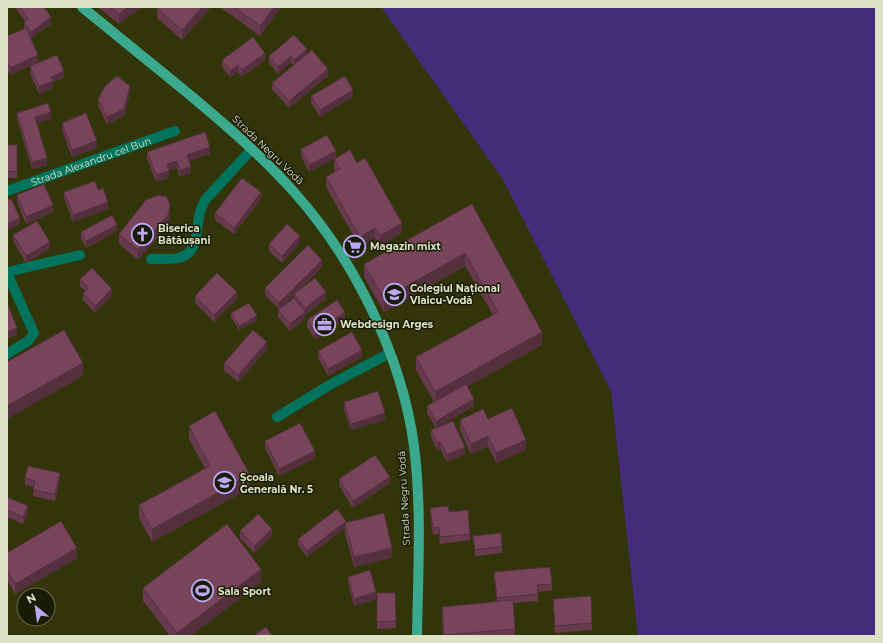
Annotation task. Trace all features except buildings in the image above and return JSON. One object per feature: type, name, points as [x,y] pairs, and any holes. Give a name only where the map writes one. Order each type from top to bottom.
[{"type":"main road","name":"Strada Negru Vodă","points":[[82,7],[216,117],[252,149],[295,193],[321,225],[357,282],[390,353],[409,417],[417,475],[419,533],[417,636]]},
{"type":"street","name":"Strada Alexandru cel Bun","points":[[7,191],[175,131]]},
{"type":"street","points":[[150,258],[178,258],[188,255],[193,248],[198,231],[201,209],[205,200],[252,149]]},
{"type":"street","points":[[7,354],[28,341],[34,333],[7,273],[80,255]]},
{"type":"street","points":[[277,417],[333,383],[390,353]]},
{"type":"shaded area","points":[[381,7],[876,7],[876,636],[638,636],[611,391],[502,178]]},
{"type":"place","name":"Biserica Bătăușani","points":[[143,234]]},
{"type":"place","name":"Magazin mixt","points":[[354,246]]},
{"type":"place","name":"Colegiul Național Vlaicu-Vodă","points":[[394,294]]},
{"type":"place","name":"Webdesign Arges","points":[[325,324]]},
{"type":"place","name":"Școala Generală Nr. 5","points":[[224,483]]},
{"type":"place","name":"Sala Sport","points":[[202,591]]}]
